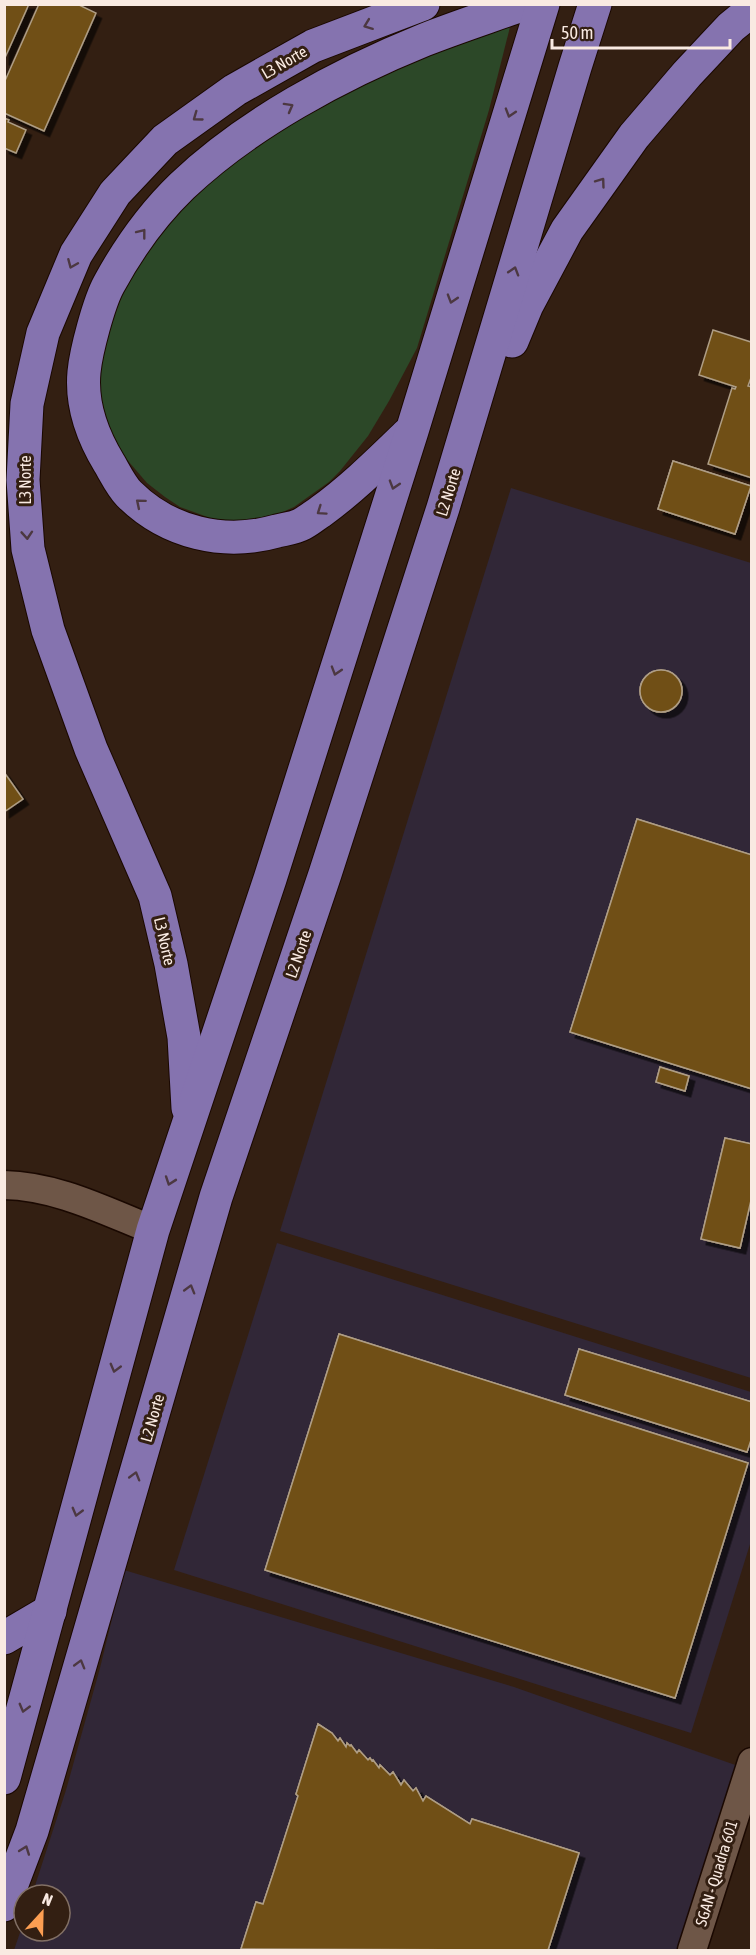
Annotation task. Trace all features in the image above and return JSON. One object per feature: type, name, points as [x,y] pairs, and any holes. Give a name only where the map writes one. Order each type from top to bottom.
[{"type":"main road","name":"L3 Norte","points":[[189,1125],[184,1037],[171,964],[155,896],[91,749],[48,630],[28,549],[23,480],[27,404],[43,333],[76,254],[115,193],[165,140],[235,90],[313,46],[423,4]]},
{"type":"main road","points":[[412,431],[368,473],[330,505],[302,524],[260,536],[223,538],[185,529],[156,517],[127,492],[95,441],[84,403],[84,372],[92,333],[108,287],[139,236],[181,187],[221,152],[279,113],[355,71],[424,40],[524,4]]},
{"type":"main road","points":[[4,1778],[153,1230],[270,879],[412,431],[543,4]]},
{"type":"main road","name":"L2 Norte","points":[[4,1905],[32,1831],[216,1197],[325,874],[443,508],[595,4]]},
{"type":"main road","points":[[443,508],[456,482],[527,305],[567,230],[634,136],[731,27],[752,10]]},
{"type":"main road","points":[[4,1638],[50,1611]]},
{"type":"street","points":[[4,1185],[22,1185],[68,1196],[153,1230]]},
{"type":"street","name":"SGAN - Quadra 601","points":[[692,1950],[752,1762]]},
{"type":"shaded area","points":[[511,488],[751,563],[751,1378],[280,1231]]},
{"type":"shaded area","points":[[277,1243],[751,1392],[751,1541],[691,1733],[174,1570]]},
{"type":"shaded area","points":[[124,1570],[514,1687],[741,1767],[677,1950],[14,1950],[16,1943],[72,1943],[72,1883],[36,1883],[66,1790]]},
{"type":"green space","points":[[512,19],[489,110],[417,348],[368,436],[329,482],[294,507],[278,514],[260,519],[237,521],[213,519],[180,507],[165,497],[147,483],[117,448],[97,396],[101,341],[152,230],[278,119]]},
{"type":"building","points":[[4,4],[29,4],[4,60]]},
{"type":"building","points":[[39,4],[77,4],[96,13],[44,131],[4,113],[4,83]]},
{"type":"building","points":[[4,118],[26,130],[16,153],[4,148]]},
{"type":"building","points":[[713,330],[751,342],[752,339],[752,375],[748,386],[752,387],[752,478],[708,464],[732,388],[736,387],[699,375]]},
{"type":"building","points":[[673,461],[751,486],[735,534],[658,509]]},
{"type":"building","points":[[673,461],[751,486],[735,534],[658,509]]},
{"type":"building","points":[[661,670],[676,676],[682,691],[676,706],[661,712],[646,706],[640,691],[646,676]]},
{"type":"building","points":[[661,670],[676,676],[682,691],[676,706],[661,712],[646,706],[640,691],[646,676]]},
{"type":"building","points":[[4,772],[23,799],[4,812]]},
{"type":"building","points":[[637,819],[752,855],[752,1089],[570,1032]]},
{"type":"building","points":[[637,819],[752,855],[752,1089],[570,1032]]},
{"type":"building","points":[[660,1067],[689,1076],[685,1091],[656,1082]]},
{"type":"building","points":[[660,1067],[689,1076],[685,1091],[656,1082]]},
{"type":"building","points":[[725,1138],[752,1144],[752,1196],[740,1248],[701,1239]]},
{"type":"building","points":[[725,1138],[752,1144],[752,1196],[740,1248],[701,1239]]},
{"type":"building","points":[[339,1334],[748,1463],[675,1698],[265,1570]]},
{"type":"building","points":[[339,1334],[748,1463],[675,1698],[265,1570]]},
{"type":"building","points":[[579,1349],[752,1402],[752,1437],[747,1452],[565,1395]]},
{"type":"building","points":[[579,1349],[752,1402],[752,1437],[747,1452],[565,1395]]},
{"type":"building","points":[[318,1724],[332,1733],[338,1741],[340,1738],[346,1747],[347,1743],[357,1753],[359,1750],[368,1760],[370,1758],[373,1760],[379,1768],[380,1765],[390,1775],[393,1772],[401,1785],[404,1780],[413,1791],[416,1788],[423,1801],[426,1796],[470,1824],[472,1819],[579,1853],[548,1950],[241,1949],[256,1902],[263,1904],[298,1796],[296,1794]]},
{"type":"building","points":[[318,1724],[332,1733],[338,1741],[340,1738],[346,1747],[347,1743],[357,1753],[359,1750],[368,1760],[370,1758],[373,1760],[379,1768],[380,1765],[390,1775],[393,1772],[401,1785],[404,1780],[413,1791],[416,1788],[423,1801],[426,1796],[470,1824],[472,1819],[579,1853],[548,1950],[241,1949],[256,1902],[263,1904],[298,1796],[296,1794]]}]
